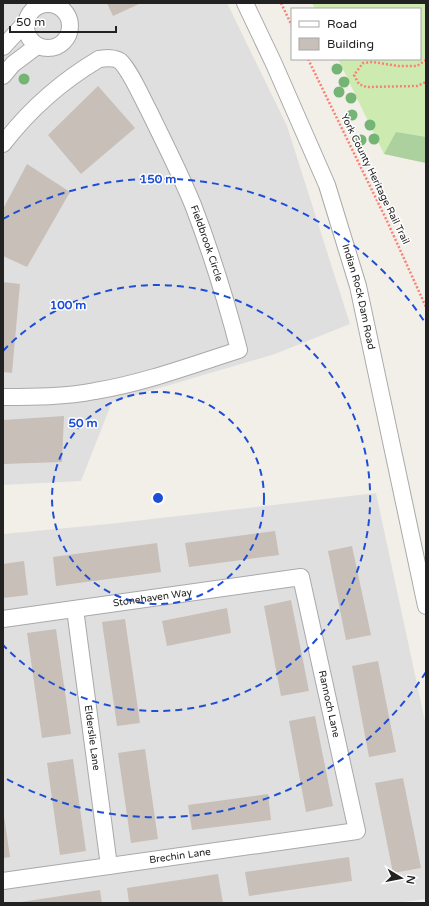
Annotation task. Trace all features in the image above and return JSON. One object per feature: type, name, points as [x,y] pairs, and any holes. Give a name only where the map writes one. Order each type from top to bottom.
[{"type":"street","points":[[3,47],[25,23],[32,5],[50,3],[59,6],[70,19],[70,28],[68,37],[62,44],[54,48],[45,48],[36,46],[30,40],[26,32],[25,23]]},
{"type":"street","name":"Indian Rock Dam Road","points":[[244,3],[274,64],[327,185],[358,286],[426,606]]},
{"type":"street","points":[[3,76],[13,64],[36,46]]},
{"type":"street","name":"Fieldbrook Circle","points":[[3,144],[37,107],[59,86],[99,59],[106,58],[119,61],[126,67],[171,154],[192,203],[219,278],[239,350],[151,377],[95,391],[47,396],[3,397]]},
{"type":"street","name":"Stonehaven Way","points":[[3,619],[301,577]]},
{"type":"street","name":"Rannoch Lane","points":[[301,577],[357,831]]},
{"type":"street","name":"Elderslie Lane","points":[[75,609],[109,866]]},
{"type":"street","name":"Brechin Lane","points":[[3,881],[357,831]]},
{"type":"path","points":[[281,3],[291,24]]},
{"type":"path","name":"York County Heritage Rail Trail","points":[[308,60],[387,222],[426,307]]},
{"type":"path","points":[[426,60],[417,66],[398,66],[373,62],[363,63],[354,75],[359,84],[366,87],[417,86],[426,82]]},
{"type":"shaded area","points":[[3,3],[227,3],[287,126],[350,324],[275,354],[112,402],[81,481],[3,485]]},
{"type":"shaded area","points":[[376,493],[426,726],[426,899],[396,903],[3,903],[3,534],[109,524]]},
{"type":"green space","points":[[312,3],[426,3],[426,163],[384,154],[338,60],[421,60],[421,8],[314,8]]},
{"type":"green space","points":[[396,132],[426,137],[426,163],[384,154]]},
{"type":"building","points":[[107,3],[141,3],[113,16]]},
{"type":"building","points":[[98,86],[135,128],[81,174],[48,135]]},
{"type":"building","points":[[27,164],[70,192],[27,267],[3,256],[3,209]]},
{"type":"building","points":[[3,282],[20,284],[12,373],[3,372]]},
{"type":"building","points":[[64,416],[62,462],[3,464],[3,420]]},
{"type":"building","points":[[275,531],[279,555],[189,567],[185,543]]},
{"type":"building","points":[[157,543],[161,572],[56,586],[53,557]]},
{"type":"building","points":[[352,546],[371,635],[346,640],[328,551]]},
{"type":"building","points":[[24,561],[28,595],[3,598],[3,564]]},
{"type":"building","points":[[291,600],[309,691],[281,696],[264,606]]},
{"type":"building","points":[[227,608],[231,633],[167,646],[162,621]]},
{"type":"building","points":[[125,619],[140,723],[117,726],[102,622]]},
{"type":"building","points":[[56,629],[71,734],[42,738],[27,633]]},
{"type":"building","points":[[378,661],[396,752],[369,757],[352,666]]},
{"type":"building","points":[[315,716],[333,806],[306,812],[289,721]]},
{"type":"building","points":[[145,749],[158,839],[131,843],[118,753]]},
{"type":"building","points":[[73,759],[86,851],[60,855],[47,763]]},
{"type":"building","points":[[403,778],[421,868],[393,873],[375,783]]},
{"type":"building","points":[[268,794],[271,820],[192,830],[188,805]]},
{"type":"building","points":[[3,809],[10,857],[3,858]]},
{"type":"building","points":[[349,857],[352,881],[249,896],[245,872]]},
{"type":"building","points":[[218,874],[223,903],[129,903],[127,888]]},
{"type":"building","points":[[100,890],[102,903],[21,903],[21,902]]}]
